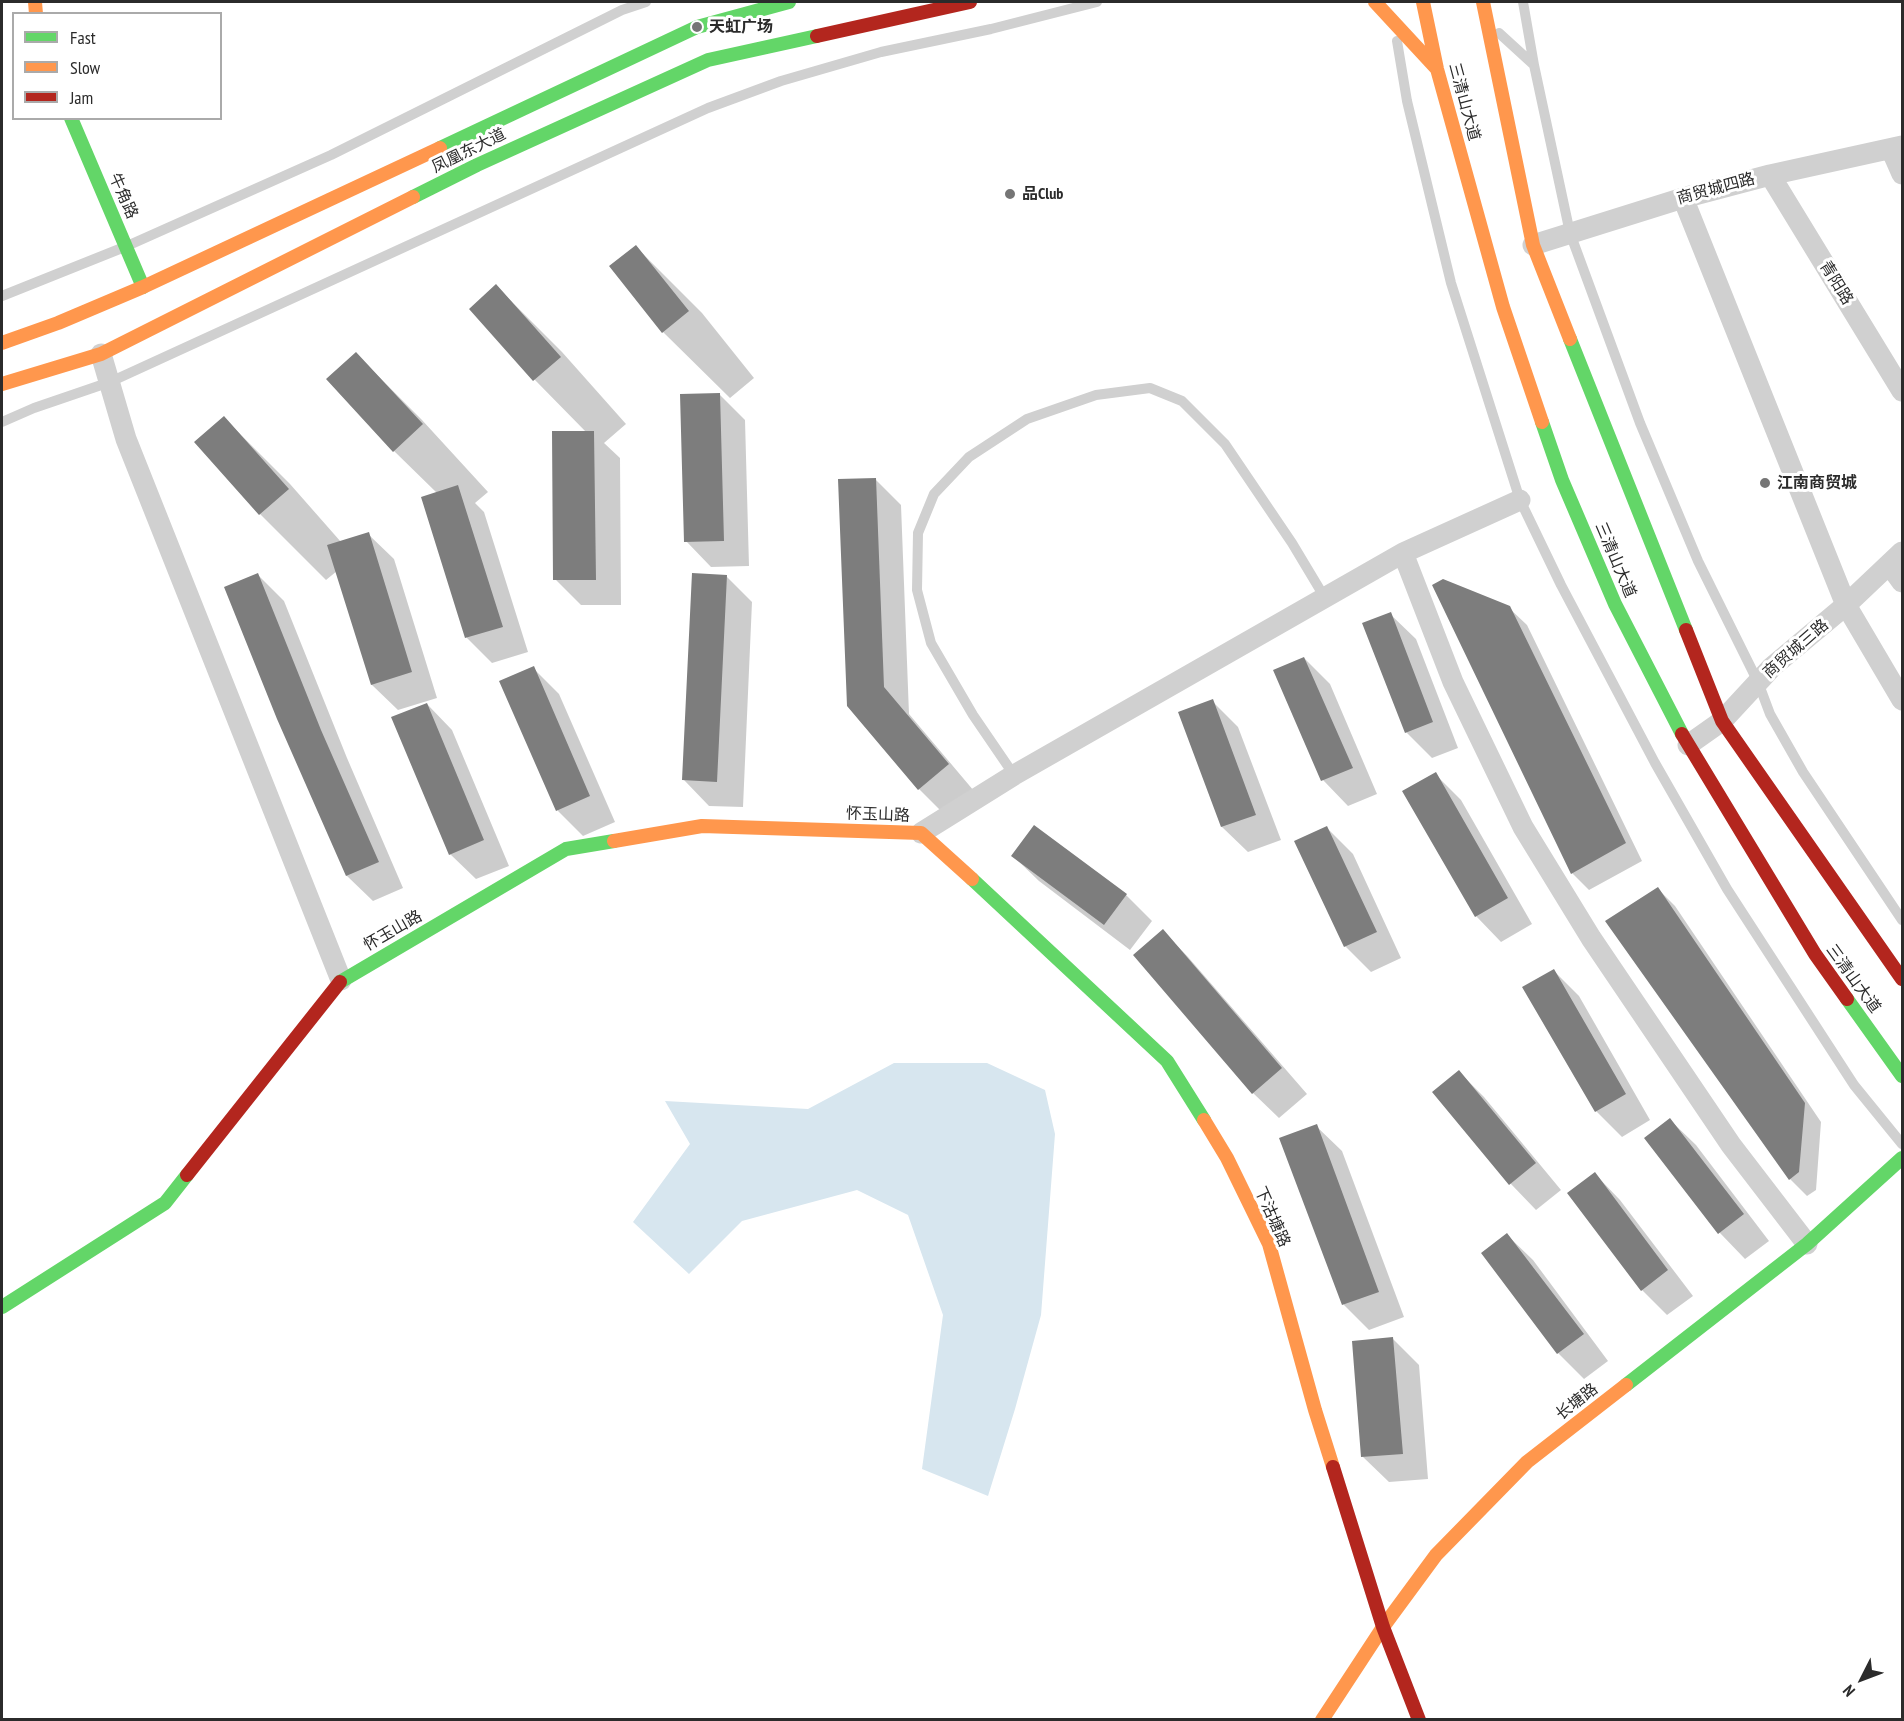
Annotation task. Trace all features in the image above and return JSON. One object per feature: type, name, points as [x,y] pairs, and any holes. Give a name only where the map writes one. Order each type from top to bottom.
[{"type":"main road","name":"凤凰东大道","points":[[2,343],[58,324],[144,287],[697,27],[786,2]]},
{"type":"main road","name":"凤凰东大道","points":[[2,384],[101,354],[477,165],[708,60],[970,2]]},
{"type":"main road","points":[[1375,2],[1437,69]]},
{"type":"main road","name":"三清山大道","points":[[1423,2],[1437,69],[1503,307],[1562,480],[1615,604],[1688,745],[1815,954],[1902,1076]]},
{"type":"main road","points":[[1483,2],[1533,244],[1722,721],[1902,979]]},
{"type":"main road","points":[[1487,22],[1496,8]]},
{"type":"main road","name":"牛角路","points":[[72,120],[144,287]]},
{"type":"main road","name":"怀玉山路","points":[[2,1307],[165,1203],[341,980],[566,849],[702,826],[921,833]]},
{"type":"main road","name":"下沽塘路","points":[[921,833],[1167,1061],[1227,1158],[1269,1244],[1315,1410],[1383,1627],[1419,1719]]},
{"type":"main road","name":"长塘路","points":[[1322,1719],[1383,1627],[1436,1554],[1527,1462],[1807,1244],[1902,1158]]},
{"type":"street","points":[[1897,147],[1902,174]]},
{"type":"street","name":"商贸城四路","points":[[1533,244],[1683,198],[1770,175],[1897,147]]},
{"type":"street","name":"青阳路","points":[[1770,175],[1902,391]]},
{"type":"street","points":[[1683,198],[1846,605],[1902,700]]},
{"type":"street","points":[[101,354],[126,440],[341,980]]},
{"type":"street","points":[[921,833],[1014,775],[1403,553],[1520,500]]},
{"type":"street","points":[[1403,553],[1453,682],[1523,827],[1591,938],[1731,1145],[1807,1244]]},
{"type":"street","points":[[1896,558],[1902,582]]},
{"type":"street","name":"商贸城三路","points":[[1688,745],[1722,721],[1772,668],[1846,605],[1896,558]]},
{"type":"lane","points":[[2,296],[127,246],[331,155],[622,10],[646,2]]},
{"type":"lane","points":[[2,422],[34,408],[110,382],[708,108],[781,81],[880,52],[991,29],[1097,2]]},
{"type":"lane","points":[[1523,2],[1570,233],[1640,423],[1698,561],[1758,682],[1770,714],[1803,772],[1902,920]]},
{"type":"lane","points":[[1487,22],[1534,65]]},
{"type":"lane","points":[[1394,23],[1407,101],[1451,283],[1520,500],[1655,763],[1727,889],[1854,1085],[1902,1144]]},
{"type":"lane","points":[[1014,775],[973,715],[932,643],[917,590],[918,533],[934,494],[969,457],[1027,419],[1096,395],[1150,388],[1182,401],[1225,444],[1292,543],[1325,598]]},
{"type":"shaded area","points":[[894,1063],[987,1063],[1045,1090],[1055,1134],[1041,1315],[988,1496],[922,1469],[943,1315],[908,1215],[857,1190],[742,1221],[689,1274],[633,1222],[690,1144],[665,1101],[808,1109]]},
{"type":"building","points":[[636,245],[689,311],[662,333],[609,266]]},
{"type":"building","points":[[496,284],[561,357],[533,381],[469,309]]},
{"type":"building","points":[[356,352],[423,424],[393,452],[326,379]]},
{"type":"building","points":[[720,393],[724,541],[684,542],[680,394]]},
{"type":"building","points":[[224,416],[289,489],[259,515],[194,442]]},
{"type":"building","points":[[552,431],[594,431],[596,580],[553,580]]},
{"type":"building","points":[[876,478],[884,687],[949,764],[918,790],[847,706],[838,479]]},
{"type":"building","points":[[458,485],[503,627],[465,638],[421,497]]},
{"type":"building","points":[[369,532],[412,672],[371,685],[327,545]]},
{"type":"building","points":[[258,573],[321,730],[379,862],[346,876],[277,719],[224,587]]},
{"type":"building","points":[[692,573],[727,575],[717,782],[682,780]]},
{"type":"building","points":[[1443,579],[1510,606],[1626,843],[1571,874],[1432,585]]},
{"type":"building","points":[[1391,612],[1433,722],[1405,733],[1362,623]]},
{"type":"building","points":[[1304,657],[1353,768],[1321,781],[1273,670]]},
{"type":"building","points":[[534,666],[590,796],[556,811],[499,681]]},
{"type":"building","points":[[1213,699],[1256,815],[1221,827],[1178,712]]},
{"type":"building","points":[[427,703],[484,840],[449,855],[391,717]]},
{"type":"building","points":[[1436,772],[1508,898],[1475,917],[1402,791]]},
{"type":"building","points":[[1034,825],[1127,894],[1104,925],[1011,856]]},
{"type":"building","points":[[1327,826],[1377,932],[1344,947],[1294,841]]},
{"type":"building","points":[[1658,887],[1805,1103],[1799,1172],[1789,1180],[1605,921]]},
{"type":"building","points":[[1163,929],[1282,1068],[1252,1094],[1133,955]]},
{"type":"building","points":[[1554,969],[1626,1094],[1595,1112],[1522,987]]},
{"type":"building","points":[[1459,1070],[1536,1163],[1509,1185],[1432,1092]]},
{"type":"building","points":[[1670,1118],[1744,1214],[1718,1234],[1644,1138]]},
{"type":"building","points":[[1317,1124],[1379,1292],[1342,1305],[1279,1138]]},
{"type":"building","points":[[1595,1172],[1668,1270],[1641,1291],[1567,1193]]},
{"type":"building","points":[[1507,1233],[1584,1334],[1557,1354],[1481,1253]]},
{"type":"building","points":[[1393,1337],[1403,1454],[1361,1457],[1352,1341]]},
{"type":"traffic: fast","points":[[440,148],[697,27],[789,2]]},
{"type":"traffic: fast","points":[[413,197],[477,165],[708,60],[817,36]]},
{"type":"traffic: fast","points":[[72,120],[143,287]]},
{"type":"traffic: fast","points":[[1570,339],[1686,630]]},
{"type":"traffic: fast","points":[[1542,422],[1562,480],[1615,604],[1682,734]]},
{"type":"traffic: fast","points":[[340,982],[566,849],[614,841]]},
{"type":"traffic: fast","points":[[972,879],[1167,1061],[1204,1120]]},
{"type":"traffic: fast","points":[[1847,999],[1902,1076]]},
{"type":"traffic: fast","points":[[1626,1385],[1807,1244],[1902,1158]]},
{"type":"traffic: fast","points":[[2,1307],[165,1203],[187,1175]]},
{"type":"traffic: slow","points":[[35,2],[36,12]]},
{"type":"traffic: slow","points":[[1375,2],[1437,69]]},
{"type":"traffic: slow","points":[[1423,2],[1437,69],[1503,307],[1542,422]]},
{"type":"traffic: slow","points":[[1483,2],[1533,245],[1570,339]]},
{"type":"traffic: slow","points":[[2,343],[58,323],[143,287],[440,148]]},
{"type":"traffic: slow","points":[[2,384],[101,354],[413,197]]},
{"type":"traffic: slow","points":[[614,841],[702,826],[921,833],[972,879]]},
{"type":"traffic: slow","points":[[1204,1120],[1227,1158],[1269,1244],[1333,1467]]},
{"type":"traffic: slow","points":[[1322,1720],[1383,1627],[1436,1555],[1527,1462],[1626,1385]]},
{"type":"traffic: jam","points":[[817,36],[970,2]]},
{"type":"traffic: jam","points":[[1686,630],[1722,721],[1902,979]]},
{"type":"traffic: jam","points":[[1682,734],[1815,954],[1847,999]]},
{"type":"traffic: jam","points":[[187,1175],[340,982]]},
{"type":"traffic: jam","points":[[1333,1467],[1383,1627],[1419,1720]]},
{"type":"place","name":"天虹广场","points":[[697,27]]},
{"type":"place","name":"品Club","points":[[1010,194]]},
{"type":"place","name":"江南商贸城","points":[[1765,483]]}]
